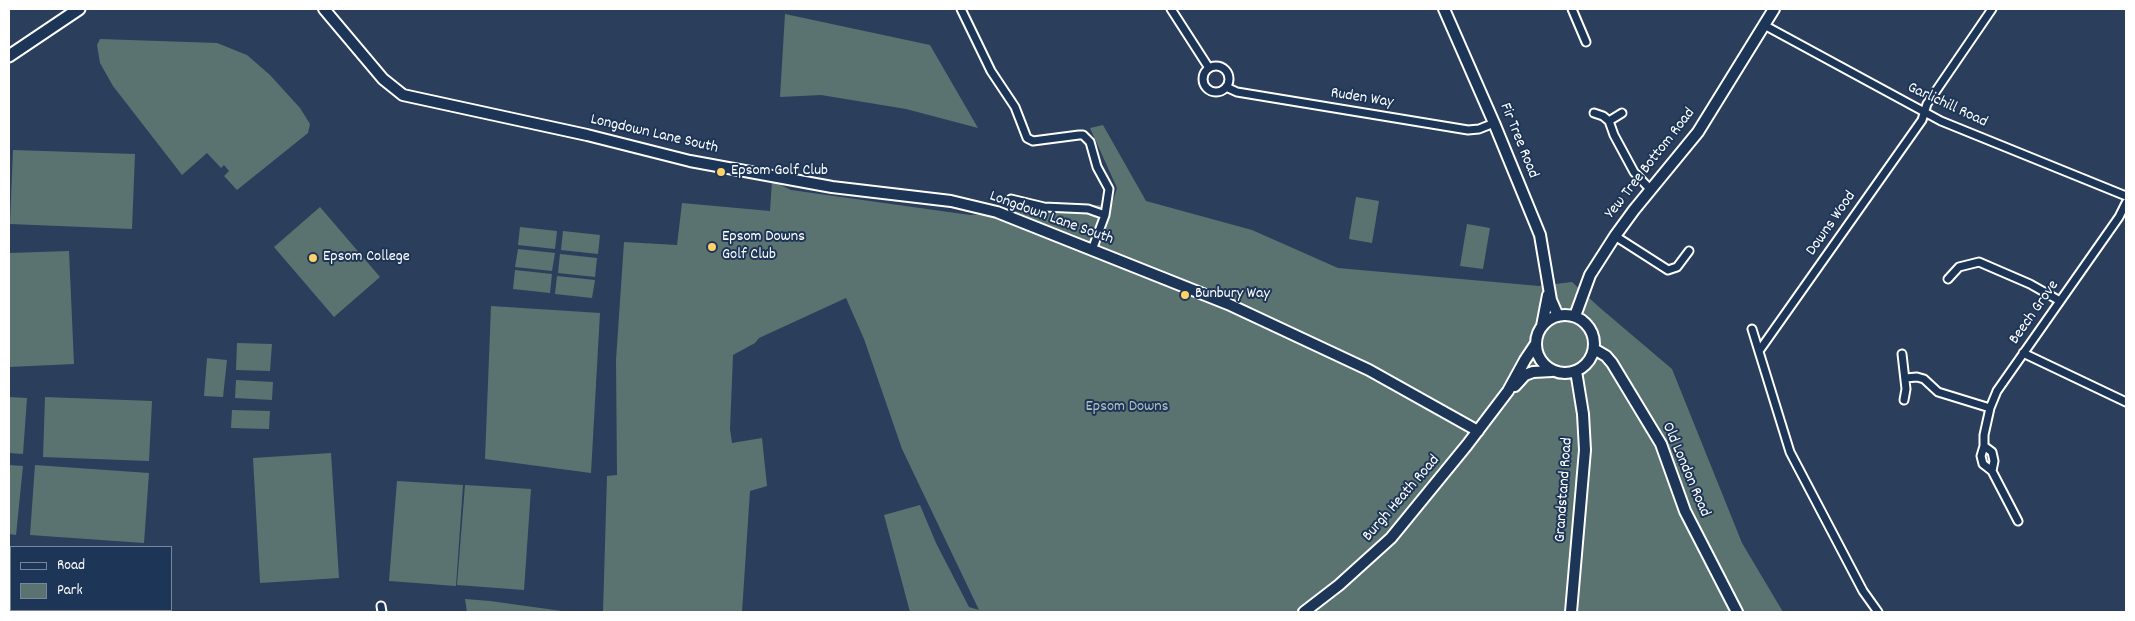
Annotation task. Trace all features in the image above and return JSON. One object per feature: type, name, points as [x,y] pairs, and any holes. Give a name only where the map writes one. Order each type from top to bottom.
[{"type":"main road","points":[[9,56],[79,9]]},
{"type":"main road","name":"Longdown Lane South","points":[[324,9],[383,79],[403,95],[587,134],[704,164],[832,187],[951,201],[997,212],[1228,304],[1370,370],[1478,430]]},
{"type":"main road","name":"Fir Tree Road","points":[[1444,9],[1540,235],[1553,308],[1558,316]]},
{"type":"main road","name":"Yew Tree Bottom Road","points":[[1575,316],[1590,275],[1615,236],[1698,132],[1774,9]]},
{"type":"main road","name":"Fir Tree Road","points":[[1542,326],[1549,288]]},
{"type":"main road","points":[[1558,316],[1575,316],[1583,321],[1593,334],[1594,349],[1589,360],[1581,369],[1576,371],[1564,373],[1552,371],[1539,358],[1536,345],[1537,333],[1542,326],[1558,316]]},
{"type":"main road","name":"Burgh Heath Road","points":[[1304,612],[1339,585],[1391,538],[1508,391],[1525,360],[1536,345]]},
{"type":"main road","name":"Old London Road","points":[[1594,349],[1606,356],[1612,363],[1661,444],[1686,511],[1737,612]]},
{"type":"main road","name":"Burgh Heath Road","points":[[1508,391],[1525,376],[1533,372],[1552,371]]},
{"type":"main road","name":"Grandstand Road","points":[[1571,612],[1585,450],[1583,414],[1576,371]]},
{"type":"street","points":[[962,9],[973,37],[991,71],[1015,107],[1027,138],[1033,141],[1083,135],[1090,142],[1097,167],[1109,189],[1105,215],[1092,250]]},
{"type":"street","name":"Ruden Way","points":[[1171,9],[1209,68],[1204,76],[1205,85],[1213,91],[1222,90],[1226,87],[1237,92],[1468,130],[1479,130],[1494,123]]},
{"type":"street","points":[[1573,9],[1586,42]]},
{"type":"street","name":"Downs Wood","points":[[1759,350],[1922,120],[1927,104],[1992,9]]},
{"type":"street","name":"Garlichill Road","points":[[1764,25],[1924,112],[1961,130],[2126,196]]},
{"type":"street","points":[[1209,68],[1218,66],[1225,70],[1228,78],[1226,87]]},
{"type":"street","points":[[1594,112],[1609,121],[1614,135],[1634,172],[1650,190]]},
{"type":"street","points":[[1609,121],[1622,113]]},
{"type":"street","points":[[1011,199],[1044,208],[1088,209],[1105,215]]},
{"type":"street","name":"Beech Grove","points":[[2018,521],[1992,470],[1983,464],[1984,435],[1990,408],[1997,391],[2119,217],[2126,203]]},
{"type":"street","points":[[1615,236],[1668,270],[1677,267],[1689,251]]},
{"type":"street","points":[[1948,279],[1958,267],[1979,262],[2030,284],[2060,301]]},
{"type":"street","points":[[1752,329],[1790,452],[1863,591],[1878,612]]},
{"type":"street","points":[[2023,353],[2126,402]]},
{"type":"street","points":[[1902,354],[1906,389],[1904,400]]},
{"type":"street","points":[[1905,378],[1917,377],[1924,379],[1938,392],[1990,408]]},
{"type":"green space","points":[[785,14],[930,45],[978,128],[906,109],[821,95],[780,97]]},
{"type":"green space","points":[[100,39],[217,43],[247,55],[270,75],[300,108],[310,124],[308,133],[237,190],[224,176],[229,171],[224,165],[221,168],[207,153],[182,175],[113,86],[100,63],[97,45]]},
{"type":"green space","name":"Epsom Downs Golf Club","points":[[1103,125],[1146,201],[1252,230],[1338,268],[1539,286],[1572,282],[1672,369],[1742,543],[1783,612],[910,612],[884,515],[920,505],[936,543],[969,607],[979,610],[902,449],[864,339],[846,298],[759,338],[755,343],[733,355],[730,429],[732,443],[762,438],[767,486],[750,491],[742,612],[603,612],[607,476],[617,475],[616,360],[624,242],[677,245],[682,203],[770,211],[772,181],[791,190],[970,215],[1112,204],[1117,188],[1090,128]]},
{"type":"green space","points":[[13,150],[135,154],[132,229],[10,224]]},
{"type":"green space","points":[[1356,197],[1379,201],[1372,243],[1349,239]]},
{"type":"green space","points":[[320,207],[380,277],[334,317],[274,247]]},
{"type":"green space","points":[[1467,224],[1490,228],[1483,269],[1460,266]]},
{"type":"green space","points":[[520,227],[557,231],[555,249],[518,245]]},
{"type":"green space","points":[[563,231],[600,235],[598,254],[561,250]]},
{"type":"green space","points":[[518,249],[555,253],[552,271],[515,267]]},
{"type":"green space","points":[[69,251],[74,364],[9,367],[9,253]]},
{"type":"green space","points":[[560,254],[597,258],[595,277],[558,273]]},
{"type":"green space","points":[[515,270],[552,274],[550,293],[513,289]]},
{"type":"green space","points":[[557,276],[595,280],[592,298],[555,294]]},
{"type":"green space","points":[[491,306],[600,313],[591,473],[485,459]]},
{"type":"green space","points":[[237,343],[272,344],[270,371],[236,370]]},
{"type":"green space","points":[[207,358],[227,360],[223,397],[204,396]]},
{"type":"green space","points":[[236,380],[273,382],[272,400],[235,398]]},
{"type":"green space","points":[[9,397],[27,398],[23,454],[9,453]]},
{"type":"green space","points":[[45,397],[152,401],[149,461],[43,457]]},
{"type":"green space","points":[[232,410],[270,411],[269,429],[231,428]]},
{"type":"green space","points":[[331,453],[339,578],[260,583],[253,458]]},
{"type":"green space","points":[[9,465],[23,466],[16,535],[9,534]]},
{"type":"green space","points":[[35,465],[149,473],[144,543],[30,535]]},
{"type":"green space","points":[[397,481],[463,485],[456,586],[389,581]]},
{"type":"green space","points":[[465,485],[531,489],[524,590],[457,585]]},
{"type":"green space","points":[[465,599],[490,601],[569,612],[467,612]]},
{"type":"place","name":"Epsom Golf Club","points":[[721,172]]},
{"type":"place","name":"Epsom Downs Golf Club","points":[[712,247]]},
{"type":"place","name":"Epsom College","points":[[313,258]]},
{"type":"place","name":"Bunbury Way","points":[[1185,295]]},
{"type":"park label","name":"Epsom Downs","points":[[1127,408]]}]
